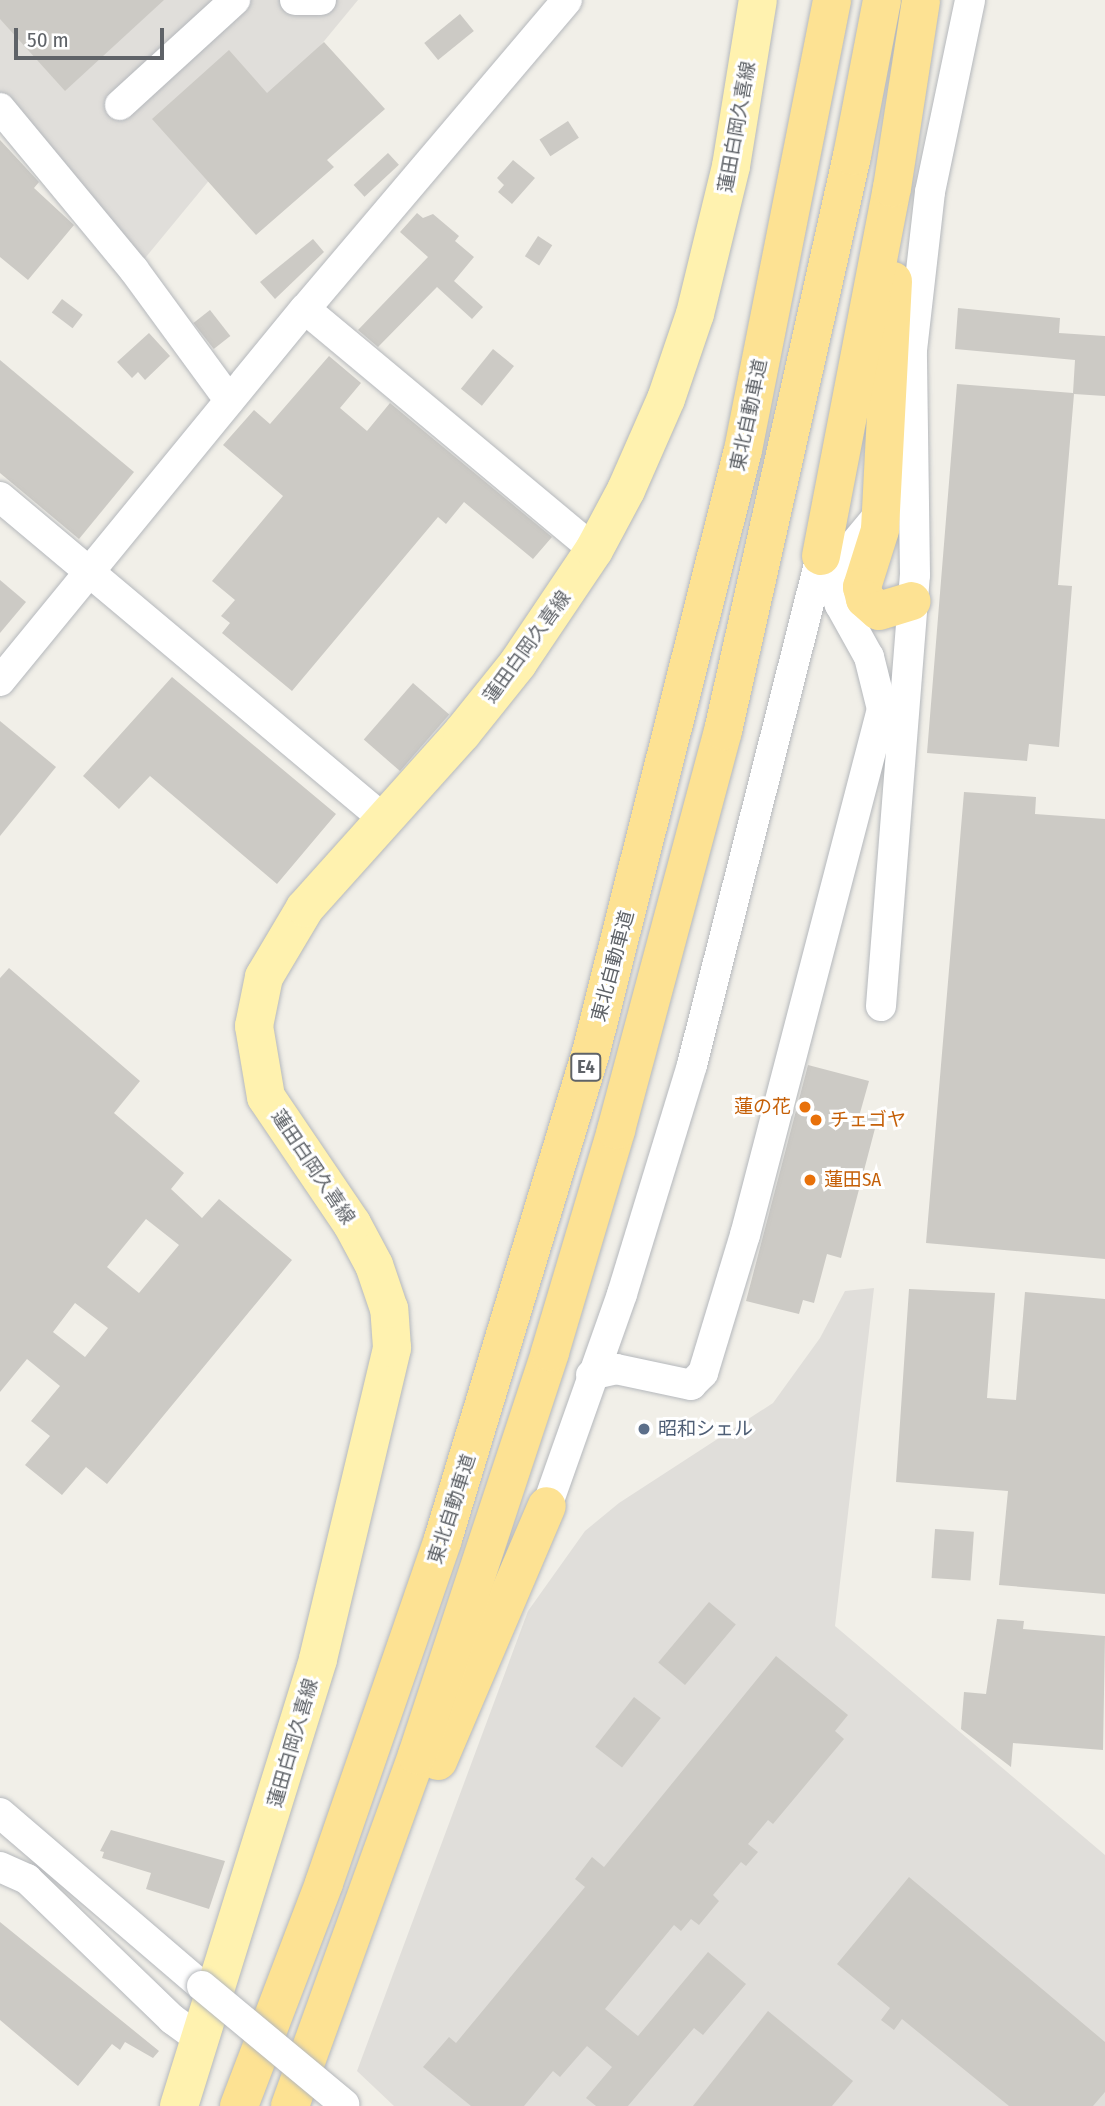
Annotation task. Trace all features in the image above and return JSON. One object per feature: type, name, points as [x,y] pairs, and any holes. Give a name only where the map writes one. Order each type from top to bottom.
[{"type":"highway","name":"東北自動車道","points":[[239,2106],[324,1883],[443,1539],[590,1052],[743,450],[832,0]]},
{"type":"highway","name":"E4","points":[[290,2106],[417,1755],[550,1352],[616,1130],[723,731],[852,156],[882,0]]},
{"type":"highway","points":[[821,556],[892,188],[921,0]]},
{"type":"highway","points":[[892,188],[892,299],[881,512],[878,542],[862,587],[865,599],[883,612],[911,601]]},
{"type":"highway","points":[[349,1944],[385,1878],[547,1506]]},
{"type":"main road","name":"蓮田白岡久喜線","points":[[179,2106],[202,2041],[318,1659],[392,1348],[389,1309],[374,1265],[352,1224],[266,1097],[255,1051],[258,1002],[275,953],[305,908],[385,820],[518,663],[594,550],[652,433],[695,314],[731,166],[758,0]]},
{"type":"street","points":[[120,105],[235,0]]},
{"type":"street","points":[[295,0],[321,0]]},
{"type":"street","points":[[0,681],[304,309],[567,0]]},
{"type":"street","points":[[881,1006],[915,562],[910,433],[913,337],[937,152],[970,0]]},
{"type":"street","points":[[0,108],[134,270],[229,400]]},
{"type":"street","points":[[304,309],[594,550]]},
{"type":"street","points":[[0,496],[385,820]]},
{"type":"street","points":[[840,605],[843,570],[851,548],[881,512]]},
{"type":"street","points":[[591,1375],[626,1371],[691,1385],[703,1373],[804,1017],[882,709],[869,657],[840,605],[821,556]]},
{"type":"street","points":[[547,1506],[591,1375],[622,1294],[692,1065],[821,556]]},
{"type":"street","points":[[0,1813],[345,2105]]},
{"type":"street","points":[[0,1867],[27,1879],[172,2019],[202,2041]]},
{"type":"shaded area","points":[[0,0],[358,0],[141,263],[0,98]]},
{"type":"shaded area","points":[[874,1288],[835,1626],[1105,1855],[1105,2106],[394,2106],[357,2071],[528,1611],[585,1531],[619,1503],[773,1403],[820,1338],[845,1291]]},
{"type":"building","points":[[0,0],[164,0],[65,91],[0,19]]},
{"type":"building","points":[[460,14],[474,31],[438,60],[424,43]]},
{"type":"building","points":[[324,42],[385,109],[327,160],[334,167],[256,235],[152,119],[229,50],[267,93]]},
{"type":"building","points":[[568,121],[579,138],[550,156],[539,140]]},
{"type":"building","points":[[0,140],[39,182],[34,188],[74,225],[28,280],[0,257]]},
{"type":"building","points":[[388,153],[399,165],[365,197],[354,185]]},
{"type":"building","points":[[513,160],[535,178],[512,204],[498,192],[504,185],[497,178]]},
{"type":"building","points":[[417,213],[423,218],[433,214],[459,236],[455,241],[474,257],[454,281],[483,307],[472,319],[437,287],[378,347],[358,330],[428,257],[400,232]]},
{"type":"building","points":[[538,236],[552,245],[539,265],[525,256]]},
{"type":"building","points":[[313,239],[324,252],[275,299],[260,282]]},
{"type":"building","points":[[62,299],[83,315],[73,328],[52,313]]},
{"type":"building","points":[[958,308],[1060,318],[1059,333],[1105,336],[1105,396],[1074,394],[1058,585],[1072,586],[1059,747],[1029,744],[1027,761],[927,753],[957,384],[1073,393],[1075,360],[955,349]]},
{"type":"building","points":[[210,310],[230,336],[214,349],[193,323]]},
{"type":"building","points":[[149,333],[170,356],[145,380],[138,372],[132,378],[117,362]]},
{"type":"building","points":[[493,349],[514,366],[482,406],[461,389]]},
{"type":"building","points":[[329,356],[361,383],[340,408],[367,431],[390,403],[552,537],[533,559],[464,502],[446,524],[438,517],[292,691],[222,633],[230,623],[221,616],[235,600],[212,581],[283,496],[223,445],[254,410],[270,424]]},
{"type":"building","points":[[0,360],[134,472],[79,539],[0,473]]},
{"type":"building","points":[[0,580],[26,602],[0,633]]},
{"type":"building","points":[[172,677],[336,814],[277,884],[150,776],[119,809],[83,776]]},
{"type":"building","points":[[413,683],[449,714],[400,771],[364,740]]},
{"type":"building","points":[[0,721],[56,767],[0,836]]},
{"type":"building","points":[[964,792],[1036,797],[1035,814],[1105,819],[1105,1259],[926,1243]]},
{"type":"building","points":[[9,968],[140,1081],[114,1113],[184,1173],[171,1189],[202,1218],[219,1199],[292,1260],[107,1484],[86,1467],[62,1495],[25,1465],[50,1436],[31,1421],[60,1386],[27,1359],[0,1392],[0,978]],"holes":[[[146,1219],[179,1245],[139,1293],[107,1267]],[[75,1303],[108,1328],[85,1357],[53,1332]]]},
{"type":"building","points":[[808,1065],[869,1081],[860,1113],[878,1117],[841,1258],[827,1254],[814,1303],[803,1300],[799,1314],[746,1301]]},
{"type":"building","points":[[909,1289],[995,1293],[987,1398],[1016,1400],[1025,1292],[1105,1299],[1105,1594],[999,1585],[1008,1491],[896,1482]]},
{"type":"building","points":[[935,1529],[974,1532],[970,1581],[932,1578]]},
{"type":"building","points":[[709,1602],[736,1624],[685,1685],[658,1663]]},
{"type":"building","points":[[997,1619],[1024,1621],[1023,1629],[1105,1636],[1103,1750],[1013,1743],[1011,1767],[961,1729],[964,1692],[986,1694]]},
{"type":"building","points":[[776,1656],[848,1715],[835,1731],[844,1739],[773,1824],[768,1820],[748,1844],[758,1852],[746,1866],[741,1862],[713,1895],[719,1901],[699,1925],[691,1919],[681,1931],[674,1925],[605,2009],[638,2036],[708,1952],[746,1984],[703,2035],[694,2028],[628,2106],[596,2106],[586,2098],[612,2067],[587,2046],[560,2077],[553,2071],[524,2106],[471,2106],[423,2067],[449,2037],[456,2043],[585,1887],[575,1879],[592,1857],[604,1867]]},
{"type":"building","points":[[634,1697],[661,1718],[622,1768],[595,1747]]},
{"type":"building","points":[[111,1830],[225,1861],[209,1909],[146,1889],[151,1873],[102,1858],[104,1852],[100,1851]]},
{"type":"building","points":[[909,1877],[1105,2042],[1105,2092],[1093,2106],[1009,2106],[902,2019],[894,2030],[881,2020],[890,2008],[837,1964]]},
{"type":"building","points":[[0,1922],[159,2051],[153,2058],[125,2042],[120,2050],[112,2044],[78,2086],[0,2020]]},
{"type":"building","points":[[768,2011],[853,2081],[832,2106],[693,2106]]},
{"type":"place","name":"蓮の花","points":[[805,1107]]},
{"type":"place","name":"チェゴヤ","points":[[816,1120]]},
{"type":"place","name":"蓮田SA","points":[[810,1180]]},
{"type":"place","name":"昭和シェル","points":[[644,1429]]}]
